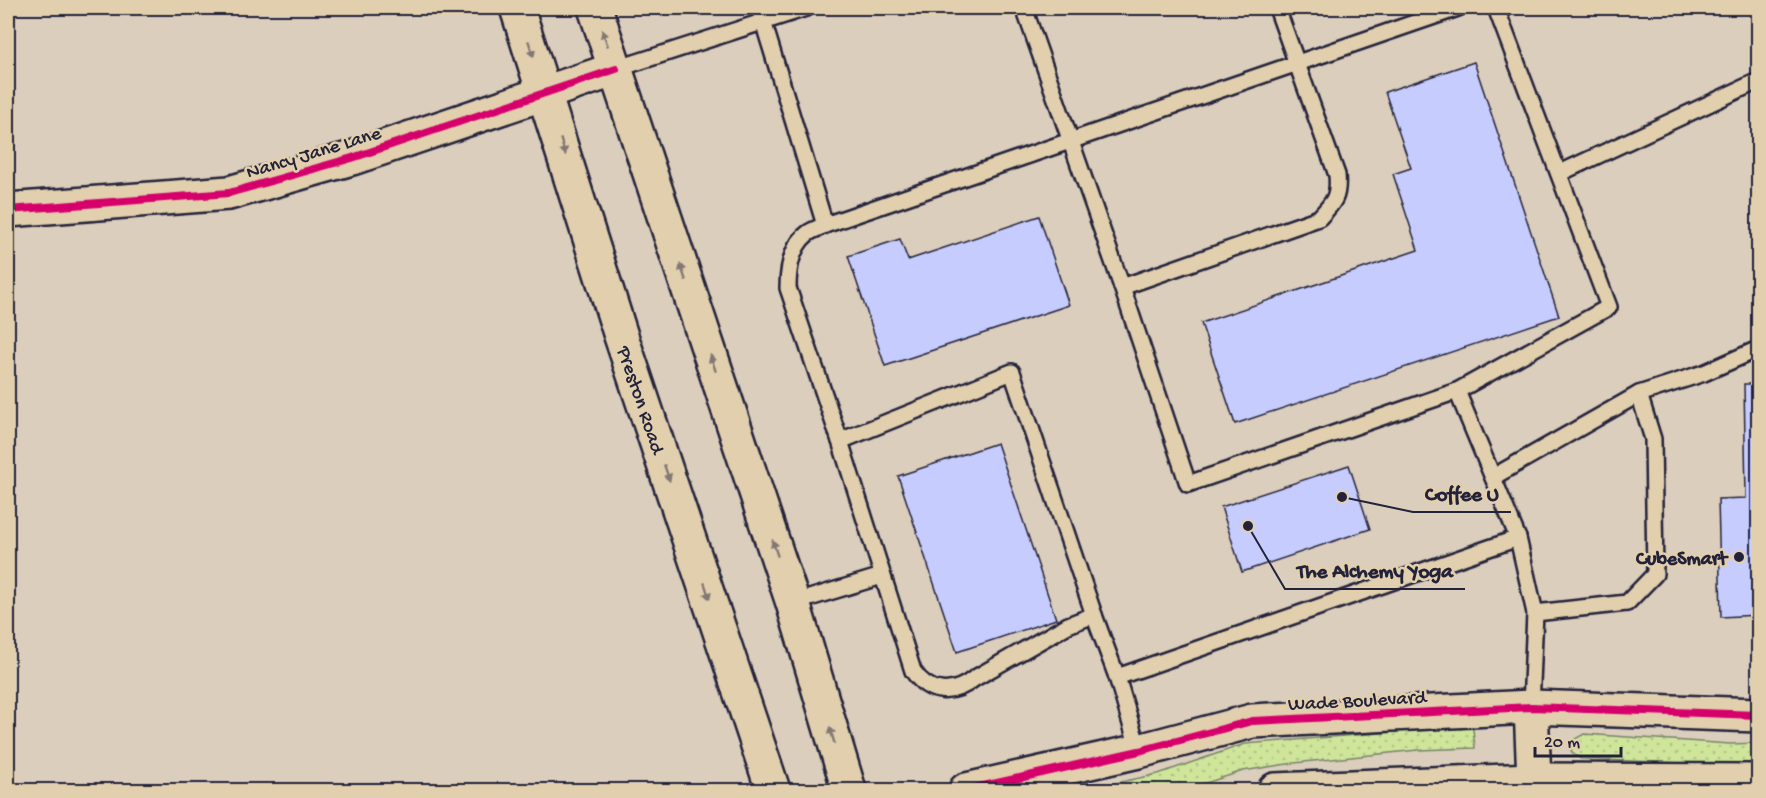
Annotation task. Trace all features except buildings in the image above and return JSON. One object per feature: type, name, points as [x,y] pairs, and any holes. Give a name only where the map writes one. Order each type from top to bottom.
[{"type":"street","name":"Preston Road","points":[[518,8],[621,336],[773,790]]},
{"type":"street","points":[[595,8],[793,603],[849,790]]},
{"type":"street","name":"Nancy Jane Lane","points":[[8,210],[229,193],[352,158],[616,69]]},
{"type":"street","points":[[1531,707],[1534,780]]},
{"type":"street","name":"Wade Boulevard","points":[[966,790],[1252,721],[1531,707],[1758,715]]},
{"type":"street","points":[[1275,790],[1534,780],[1758,781]]},
{"type":"lane","points":[[616,69],[761,15],[806,8]]},
{"type":"lane","points":[[1024,8],[1188,484],[1457,391],[1609,307],[1496,8]]},
{"type":"lane","points":[[1122,287],[1319,218],[1332,205],[1339,192],[1337,175],[1277,8]]},
{"type":"lane","points":[[1094,615],[1068,625],[975,678],[965,687],[950,690],[933,689],[920,682],[912,671],[840,441],[788,288],[788,268],[795,250],[806,234],[825,225],[1458,8]]},
{"type":"lane","points":[[761,15],[825,225]]},
{"type":"lane","points":[[1560,173],[1758,81]]},
{"type":"lane","points":[[1492,477],[1639,394],[1704,374],[1758,349]]},
{"type":"lane","points":[[840,441],[1012,372],[1094,615],[1117,676],[1139,750]]},
{"type":"lane","points":[[1457,391],[1518,538],[1535,612],[1531,707]]},
{"type":"lane","points":[[1535,612],[1627,603],[1655,574],[1653,440],[1639,394]]},
{"type":"lane","points":[[1117,676],[1518,538]]},
{"type":"lane","points":[[793,603],[882,576]]},
{"type":"green space","points":[[1469,726],[1473,729],[1475,748],[1418,750],[1294,763],[1243,771],[1184,790],[1084,790],[1158,774],[1245,744]]},
{"type":"green space","points":[[1584,734],[1730,744],[1758,743],[1758,766],[1581,759],[1573,754],[1569,746]]},
{"type":"cycle path","points":[[8,210],[229,193],[352,158],[616,69]]},
{"type":"cycle path","points":[[966,790],[1139,751],[1252,721],[1531,707],[1758,715]]},
{"type":"place","name":"Coffee U","points":[[1342,497]]},
{"type":"place","name":"The Alchemy Yoga","points":[[1248,526]]},
{"type":"place","name":"CubeSmart","points":[[1739,557]]}]
